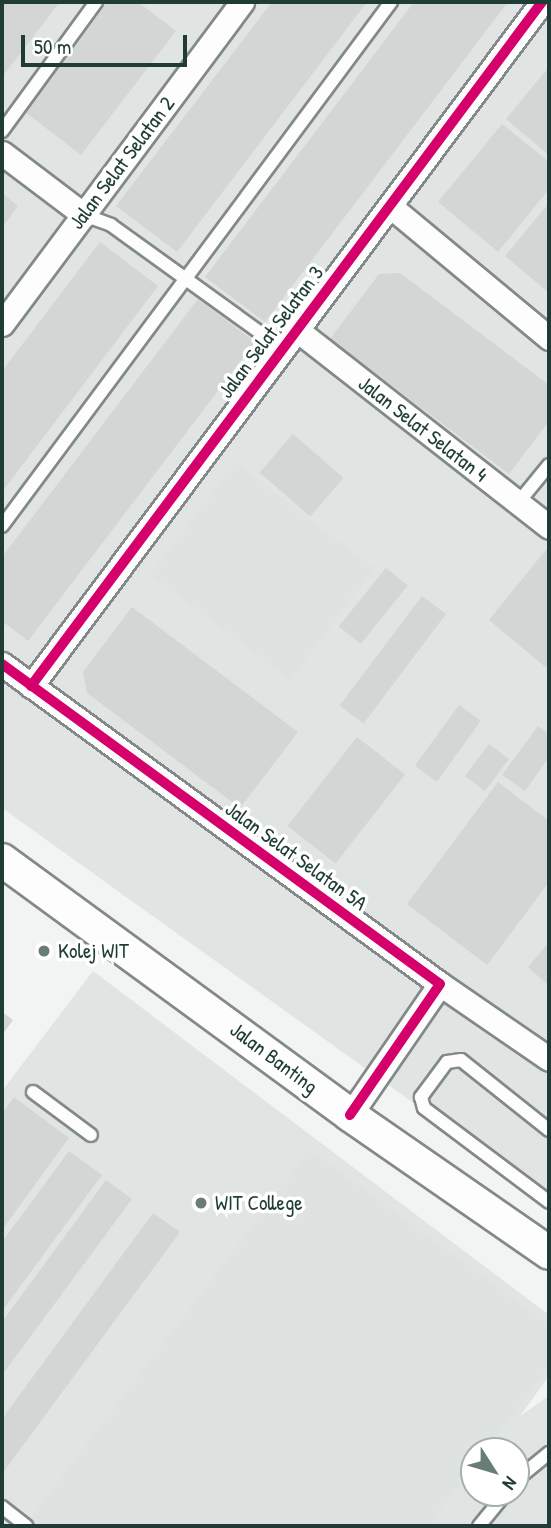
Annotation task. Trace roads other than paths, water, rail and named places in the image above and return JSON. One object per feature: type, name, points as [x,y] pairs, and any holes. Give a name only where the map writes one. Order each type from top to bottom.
[{"type":"main road","name":"Jalan Banting","points":[[2,860],[350,1115],[549,1253]]},
{"type":"street","name":"Jalan Selat Selatan 2","points":[[2,324],[242,2]]},
{"type":"street","name":"Jalan Selat Selatan 3","points":[[31,686],[542,2]]},
{"type":"street","points":[[2,153],[84,215]]},
{"type":"street","points":[[390,206],[549,338]]},
{"type":"street","name":"Jalan Selat Selatan 4","points":[[297,330],[549,527]]},
{"type":"street","name":"Jalan Selat Selatan 5A","points":[[2,664],[440,984],[549,1059]]},
{"type":"street","points":[[350,1115],[440,984]]},
{"type":"lane","points":[[2,131],[96,2]]},
{"type":"lane","points":[[2,526],[391,2]]},
{"type":"lane","points":[[84,215],[111,225],[283,349]]},
{"type":"lane","points":[[518,503],[549,465]]},
{"type":"lane","points":[[549,1130],[461,1060],[447,1062],[421,1097],[424,1108],[549,1202]]},
{"type":"lane","points":[[33,1092],[91,1135]]},
{"type":"lane","points":[[530,1469],[549,1453]]},
{"type":"lane","points":[[2,1507],[26,1526]]},
{"type":"lane","points":[[479,1526],[495,1507]]},
{"type":"place","name":"Kolej WIT","points":[[44,951]]},
{"type":"place","name":"WIT College","points":[[201,1203]]}]
